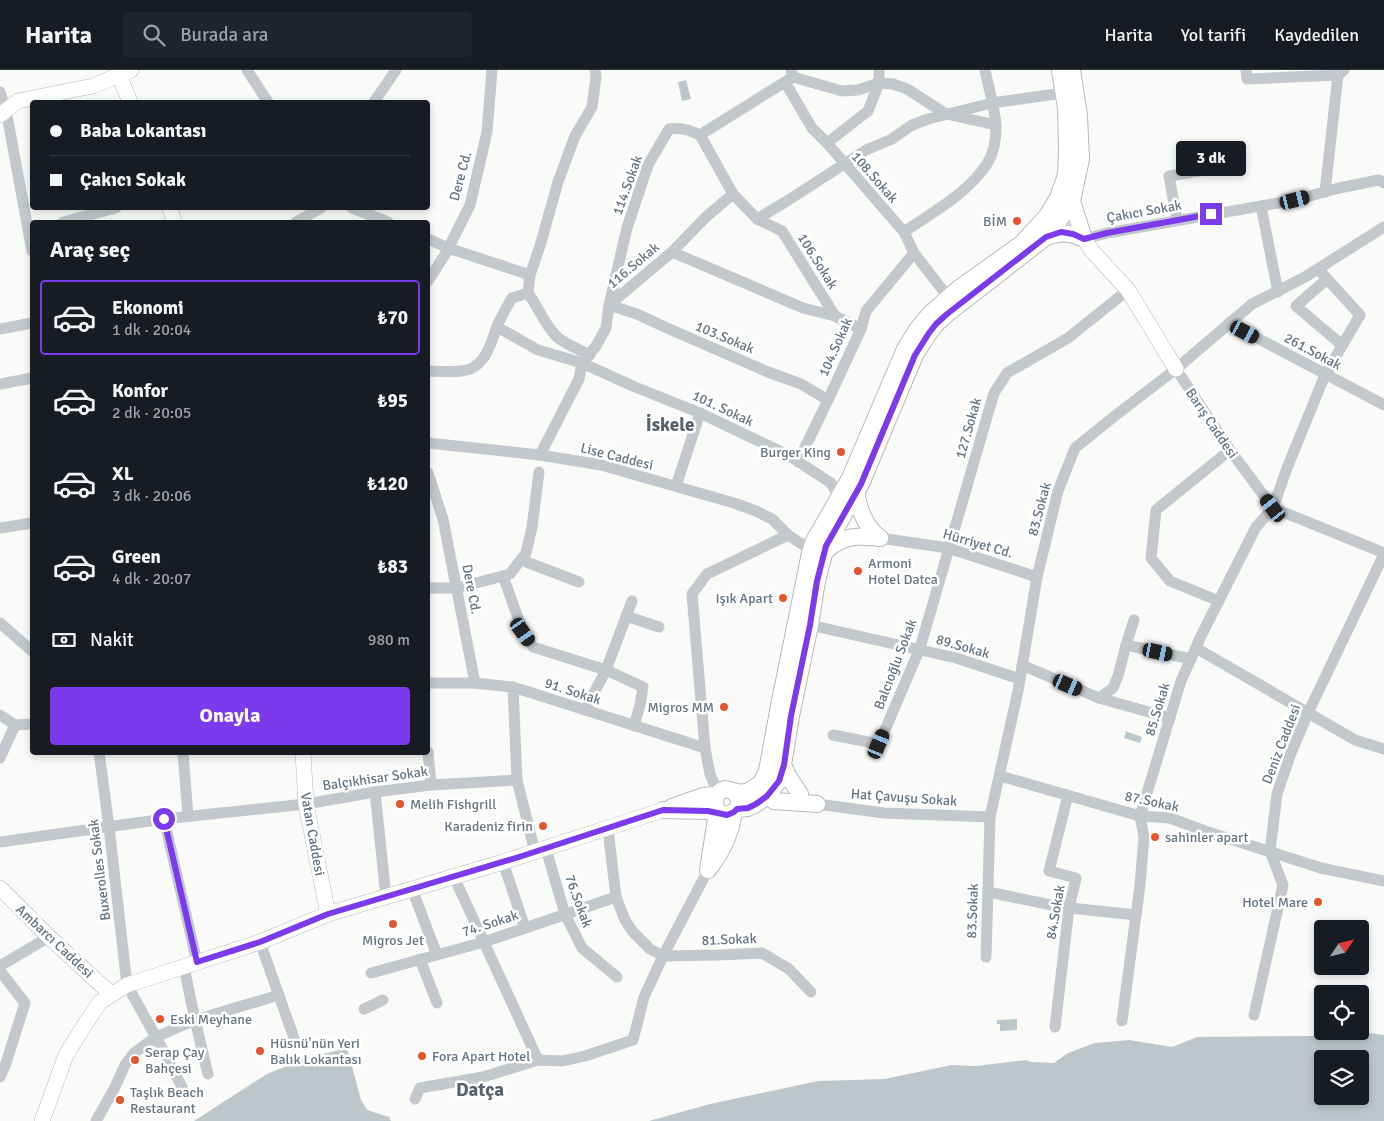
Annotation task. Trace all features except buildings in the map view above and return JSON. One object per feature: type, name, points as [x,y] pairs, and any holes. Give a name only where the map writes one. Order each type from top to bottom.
[{"type":"main road","points":[[42,1121],[66,1055],[100,1002],[127,985],[260,942],[328,914],[608,829],[703,796],[722,793],[742,793],[764,788],[779,781],[784,765],[817,581],[818,551],[814,541],[858,460],[911,339],[930,314],[948,297],[1021,244],[1047,216],[1058,198],[1066,175],[1066,108],[1060,70]]},
{"type":"main road","points":[[663,810],[717,812],[727,815],[735,810],[748,808],[764,788],[779,706],[818,551],[826,546],[856,492],[915,355],[936,324],[947,314],[1046,237],[1072,201],[1081,159],[1079,116],[1072,70]]},
{"type":"main road","points":[[3,113],[18,101],[92,86],[125,72],[130,100]]},
{"type":"main road","points":[[1072,201],[1084,239]]},
{"type":"main road","points":[[1046,237],[1061,232],[1073,234],[1084,239]]},
{"type":"main road","name":"Barış Caddesi","points":[[1084,239],[1092,251],[1128,290],[1176,369]]},
{"type":"main road","points":[[856,492],[858,505],[869,528],[880,538]]},
{"type":"main road","points":[[818,551],[845,538],[855,536],[880,538]]},
{"type":"main road","name":"Vatan Caddesi","points":[[303,755],[306,804],[328,914]]},
{"type":"main road","points":[[784,765],[788,776],[800,794]]},
{"type":"main road","points":[[764,788],[800,794],[817,804]]},
{"type":"main road","points":[[764,788],[774,801],[817,804]]},
{"type":"main road","points":[[708,870],[721,852],[739,801],[738,797],[722,793]]},
{"type":"main road","points":[[708,870],[717,812],[715,804],[722,793]]},
{"type":"main road","name":"Ambarcı Caddesi","points":[[0,888],[49,937],[111,994]]},
{"type":"street","points":[[247,70],[267,100]]},
{"type":"street","points":[[375,100],[396,70]]},
{"type":"street","name":"Dere Cd.","points":[[430,278],[470,205],[487,132],[492,70]]},
{"type":"street","points":[[586,359],[557,337],[541,316],[537,304],[528,293],[530,275],[558,182],[575,136],[592,106],[596,77],[595,70]]},
{"type":"street","points":[[827,143],[868,111],[879,83],[879,70]]},
{"type":"street","points":[[904,232],[956,197],[988,163],[995,146],[996,125],[985,70]]},
{"type":"street","points":[[1246,75],[1341,72],[1325,192]]},
{"type":"street","points":[[700,135],[790,76],[842,90],[858,90],[879,83],[893,84],[907,89],[946,114],[996,125]]},
{"type":"street","name":"108.Sokak","points":[[790,76],[812,128],[904,232],[914,253],[948,297]]},
{"type":"street","points":[[0,92],[3,113],[30,228]]},
{"type":"street","points":[[757,219],[866,150],[892,139],[912,125],[946,114],[992,103],[1064,93]]},
{"type":"street","name":"114.Sokak","points":[[609,305],[627,228],[648,165],[669,129],[678,128],[700,135]]},
{"type":"street","name":"106.Sokak","points":[[700,135],[733,194],[757,219],[782,231],[835,316]]},
{"type":"street","points":[[1177,220],[1170,176],[1217,168]]},
{"type":"street","name":"Çakıcı Sokak","points":[[1084,239],[1177,220],[1295,200],[1379,180],[1384,182]]},
{"type":"street","name":"116.Sokak","points":[[540,455],[579,379],[586,359],[606,328],[609,305],[672,252],[706,217],[733,194]]},
{"type":"street","points":[[1261,206],[1278,292]]},
{"type":"street","points":[[71,220],[108,210]]},
{"type":"street","points":[[300,220],[317,210]]},
{"type":"street","points":[[357,210],[383,220]]},
{"type":"street","name":"83.Sokak","points":[[986,957],[990,817],[1020,679],[1037,577],[1058,491],[1075,448],[1176,369],[1252,304],[1278,292],[1318,269],[1384,227]]},
{"type":"street","points":[[430,240],[448,248],[530,275]]},
{"type":"street","points":[[672,252],[803,308],[835,316],[861,329]]},
{"type":"street","name":"104.Sokak","points":[[798,462],[861,329],[866,311],[914,253]]},
{"type":"street","points":[[1318,269],[1328,280],[1296,306],[1342,346]]},
{"type":"street","name":"85.Sokak","points":[[1122,1021],[1140,885],[1144,837],[1140,816],[1181,681],[1256,527],[1273,508],[1287,468],[1325,375],[1360,315],[1328,280]]},
{"type":"street","name":"127.Sokak","points":[[948,548],[994,393],[1007,373],[1068,338],[1128,290]]},
{"type":"street","points":[[430,370],[454,372],[474,368],[489,349],[497,327],[512,298],[528,293]]},
{"type":"street","name":"103.Sokak","points":[[609,305],[637,314],[768,372],[801,384],[828,400]]},
{"type":"street","points":[[0,329],[30,323]]},
{"type":"street","name":"261.Sokak","points":[[1229,323],[1384,405]]},
{"type":"street","points":[[497,327],[538,350],[586,359]]},
{"type":"street","name":"101. Sokak","points":[[586,359],[635,387],[700,413],[788,456],[831,483],[839,497]]},
{"type":"street","name":"Barış Caddesi","points":[[1176,369],[1230,450],[1273,508]]},
{"type":"street","points":[[0,384],[30,378]]},
{"type":"street","points":[[676,486],[700,413]]},
{"type":"street","name":"Lise Caddesi","points":[[430,443],[540,455],[601,465],[756,511],[772,519],[788,535],[818,551]]},
{"type":"street","points":[[1219,601],[1170,581],[1151,558],[1156,510],[1230,450]]},
{"type":"street","points":[[430,588],[457,588],[510,574],[526,553],[540,472]]},
{"type":"street","name":"Dere Cd.","points":[[430,479],[443,519],[475,683]]},
{"type":"street","points":[[1273,508],[1384,554]]},
{"type":"street","points":[[0,528],[30,523]]},
{"type":"street","points":[[722,793],[710,774],[705,748],[692,594],[707,574],[788,535]]},
{"type":"street","name":"Hürriyet Cd.","points":[[880,538],[948,548],[1037,577]]},
{"type":"street","name":"Balcıoğlu Sokak","points":[[833,735],[879,744],[920,650],[948,548]]},
{"type":"street","name":"Deniz Caddesi","points":[[1254,1015],[1283,885],[1270,851],[1277,794],[1291,753],[1308,713],[1384,554]]},
{"type":"street","points":[[521,560],[579,582]]},
{"type":"street","points":[[503,576],[523,632],[533,647],[606,670],[643,687],[634,726]]},
{"type":"street","points":[[585,710],[606,670],[632,601]]},
{"type":"street","points":[[626,616],[658,627]]},
{"type":"street","points":[[1100,698],[1114,688],[1134,620]]},
{"type":"street","points":[[0,623],[30,648]]},
{"type":"street","name":"89.Sokak","points":[[810,625],[956,658],[1020,679]]},
{"type":"street","points":[[1126,646],[1194,654],[1308,713],[1355,740],[1384,750]]},
{"type":"street","points":[[1022,665],[1100,698],[1170,718]]},
{"type":"street","name":"91. Sokak","points":[[430,683],[475,683],[513,687],[705,748]]},
{"type":"street","name":"76.Sokak","points":[[513,687],[517,780],[540,850],[565,914],[582,948],[617,977]]},
{"type":"street","points":[[0,715],[15,725],[30,724]]},
{"type":"street","points":[[0,758],[15,725]]},
{"type":"street","name":"Buxerolles Sokak","points":[[99,755],[127,985]]},
{"type":"street","points":[[183,755],[188,816]]},
{"type":"street","points":[[428,755],[431,785]]},
{"type":"street","name":"87.Sokak","points":[[1000,776],[1140,816],[1170,818],[1321,868],[1384,881]]},
{"type":"street","name":"Balçıkhisar Sokak","points":[[0,842],[188,816],[306,804],[374,792],[431,785],[517,780]]},
{"type":"street","points":[[374,792],[386,897]]},
{"type":"street","name":"84.Sokak","points":[[1055,1027],[1069,908],[1076,878],[1049,871],[1068,795]]},
{"type":"street","name":"Hat Çavuşu Sokak","points":[[817,804],[884,813],[990,817]]},
{"type":"street","points":[[164,819],[191,965],[195,1020],[208,1074]]},
{"type":"street","points":[[608,829],[616,897],[625,920],[633,932],[650,949],[663,956]]},
{"type":"street","points":[[503,862],[525,928]]},
{"type":"street","points":[[415,1099],[420,1088],[484,1076],[538,1060],[562,1061],[577,1058],[633,1040],[644,997],[708,870]]},
{"type":"street","points":[[454,877],[538,1060]]},
{"type":"street","points":[[412,889],[437,955]]},
{"type":"street","points":[[988,892],[1069,908],[1136,915]]},
{"type":"street","name":"74. Sokak","points":[[371,973],[484,942],[616,897]]},
{"type":"street","points":[[0,966],[49,937]]},
{"type":"street","points":[[260,942],[294,1038]]},
{"type":"street","name":"81.Sokak","points":[[663,956],[762,953],[789,969],[811,992]]},
{"type":"street","points":[[420,959],[437,1003]]},
{"type":"street","points":[[0,971],[25,1003],[0,1077]]},
{"type":"street","points":[[127,985],[182,1087]]},
{"type":"street","points":[[96,1121],[125,1065],[134,1052],[156,1037],[195,1020],[279,995]]},
{"type":"street","points":[[364,1009],[383,1000]]},
{"type":"shaded area","points":[[686,80],[691,99],[682,101],[678,82]]},
{"type":"shaded area","points":[[1125,731],[1142,737],[1140,743],[1124,738]]},
{"type":"shaded area","points":[[1017,1019],[1017,1030],[1000,1031],[1000,1024],[997,1024],[997,1020]]},
{"type":"shaded area","points":[[1369,1033],[1384,1035],[1384,1121],[649,1121],[710,1104],[818,1081],[884,1079],[952,1065],[975,1066],[1026,1060],[1054,1063],[1068,1053],[1095,1043],[1129,1040],[1172,1047],[1197,1037],[1314,1036],[1314,1040],[1369,1040]]},
{"type":"shaded area","points":[[347,1048],[361,1100],[367,1110],[389,1117],[391,1121],[194,1121],[267,1074],[304,1059]]},
{"type":"place","name":"BİM","points":[[1017,221]]},
{"type":"place","name":"Burger King","points":[[841,452]]},
{"type":"place","name":"Armoni Hotel Datca","points":[[858,571]]},
{"type":"place","name":"Işık Apart","points":[[783,598]]},
{"type":"place","name":"Migros MM","points":[[724,707]]},
{"type":"place","name":"Melih Fishgrill","points":[[400,804]]},
{"type":"place","name":"Karadeniz firin","points":[[543,826]]},
{"type":"place","name":"sahinler apart","points":[[1155,837]]},
{"type":"place","name":"Hotel Mare","points":[[1318,902]]},
{"type":"place","name":"Migros Jet","points":[[393,924]]},
{"type":"place","name":"Eski Meyhane","points":[[160,1019]]},
{"type":"place","name":"Hüsnü'nün Yeri Balık Lokantası","points":[[260,1051]]},
{"type":"place","name":"Fora Apart Hotel","points":[[422,1056]]},
{"type":"place","name":"Serap Çay Bahçesi","points":[[135,1060]]},
{"type":"place","name":"Taşlık Beach Restaurant","points":[[120,1100]]},
{"type":"district","name":"İskele","points":[[670,424]]},
{"type":"district","name":"Datça","points":[[480,1089]]},
{"type":"route","points":[[164,819],[197,962],[260,942],[328,914],[519,857],[663,810],[708,811],[727,815],[737,809],[748,808],[756,804],[775,787],[784,765],[791,716],[817,581],[826,546],[861,484],[915,355],[929,333],[947,314],[1046,237],[1061,232],[1073,234],[1084,239],[1211,214]]}]
